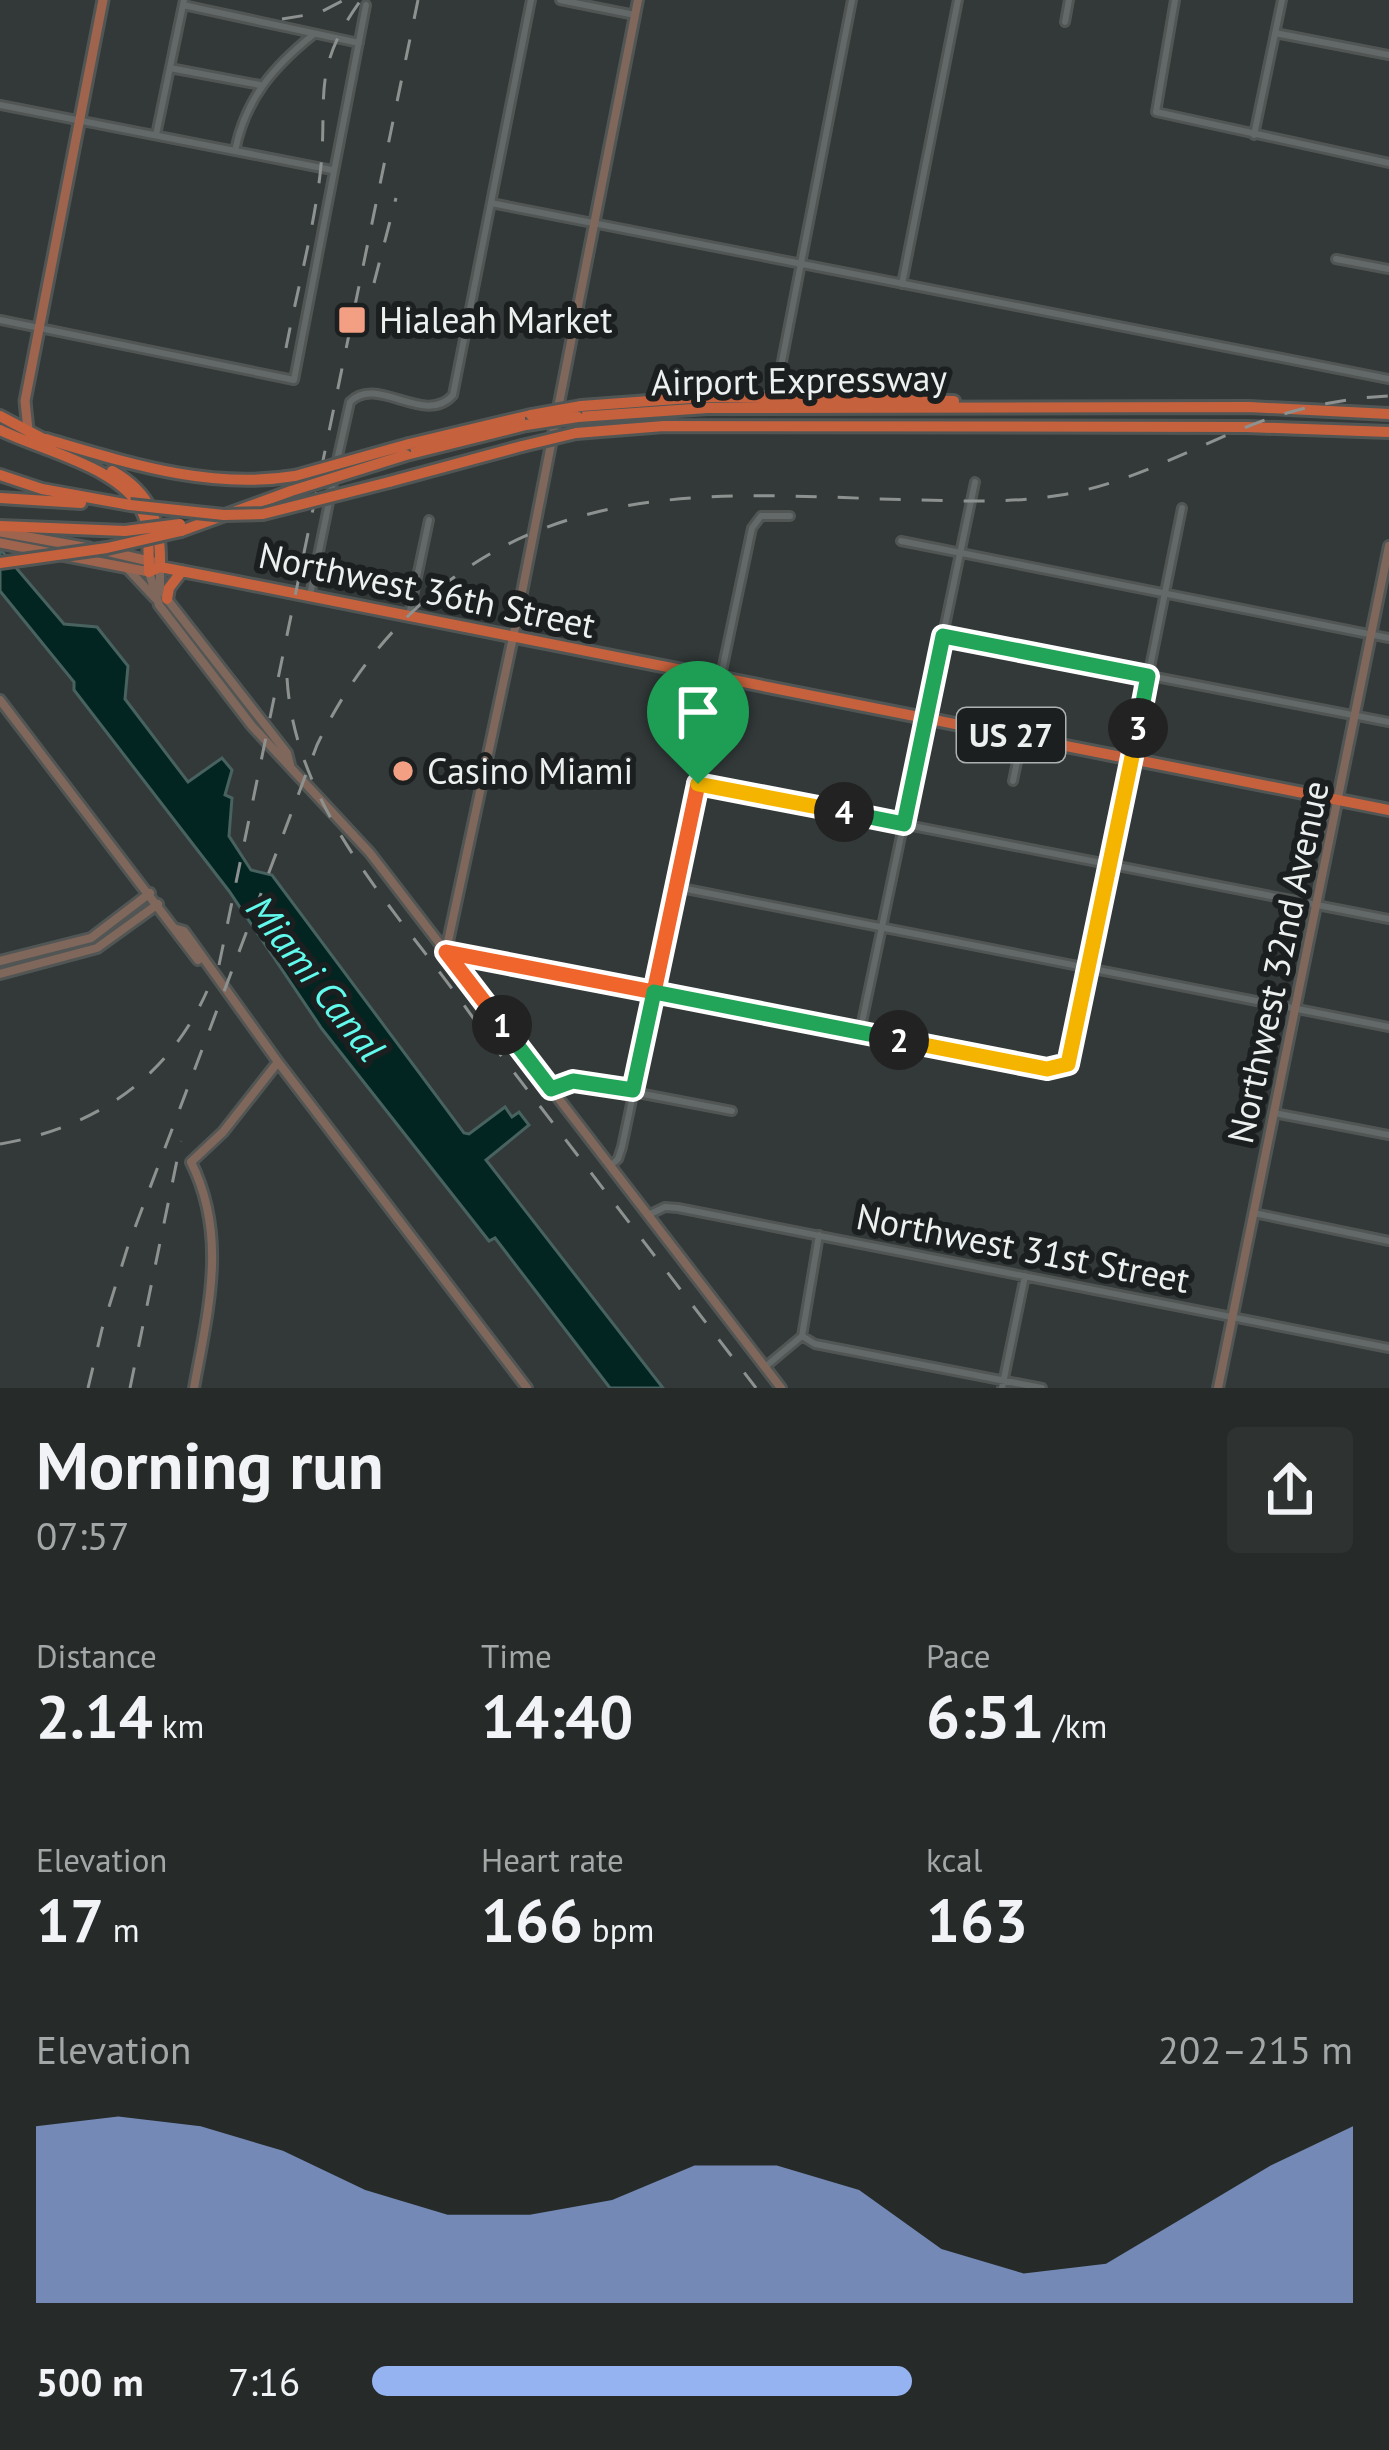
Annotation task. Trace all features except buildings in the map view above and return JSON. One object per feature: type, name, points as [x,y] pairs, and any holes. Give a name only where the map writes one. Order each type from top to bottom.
[{"type":"highway","name":"Airport Expressway","points":[[0,563],[120,545],[205,521],[408,450],[580,412],[1041,407],[1271,408],[1389,414]]},
{"type":"highway","points":[[2,422],[114,472],[140,490],[158,524],[153,566]]},
{"type":"highway","points":[[2,422],[121,484],[144,516],[153,566]]},
{"type":"highway","name":"Airport Expressway","points":[[76,499],[224,515],[263,514],[576,433],[664,426],[1246,427],[1388,432]]},
{"type":"highway","points":[[46,439],[119,462],[235,481],[295,476],[408,450]]},
{"type":"highway","points":[[0,476],[76,499]]},
{"type":"highway","points":[[0,498],[76,499]]},
{"type":"highway","points":[[0,529],[180,527]]},
{"type":"highway","name":"Northwest 36th Street","points":[[153,566],[1389,810]]},
{"type":"highway","points":[[161,599],[182,571]]},
{"type":"main road","points":[[28,431],[25,401],[103,0]]},
{"type":"main road","points":[[2,422],[25,401]]},
{"type":"main road","name":"Northwest 36th Street","points":[[0,529],[153,566]]},
{"type":"main road","name":"Northwest 36th Street","points":[[0,543],[126,568],[153,566]]},
{"type":"street","points":[[309,598],[352,399],[367,393],[430,406],[448,400],[454,390],[531,0]]},
{"type":"street","points":[[560,0],[634,15]]},
{"type":"street","points":[[446,952],[638,0]]},
{"type":"street","points":[[779,377],[852,0]]},
{"type":"street","points":[[902,284],[958,0]]},
{"type":"street","points":[[1065,22],[1069,0]]},
{"type":"street","points":[[1175,0],[1156,112],[1389,163]]},
{"type":"street","points":[[1254,135],[1282,0]]},
{"type":"street","points":[[156,136],[184,3],[358,43]]},
{"type":"street","points":[[0,320],[294,380],[366,5]]},
{"type":"street","points":[[1274,33],[1389,55]]},
{"type":"street","points":[[235,151],[239,130],[260,85],[314,34]]},
{"type":"street","points":[[170,68],[260,85]]},
{"type":"street","points":[[0,105],[334,171]]},
{"type":"street","points":[[491,202],[1389,379]]},
{"type":"street","points":[[1336,259],[1389,269]]},
{"type":"street","points":[[860,1032],[975,482]]},
{"type":"street","points":[[446,952],[1047,1069],[1066,1066],[1072,1056],[1182,508]]},
{"type":"street","points":[[610,1166],[620,1154],[755,520],[790,516]]},
{"type":"street","points":[[409,619],[429,520]]},
{"type":"street","points":[[901,541],[1389,638]]},
{"type":"street","name":"Northwest 32nd Avenue","points":[[1218,1388],[1389,546]]},
{"type":"street","points":[[153,566],[161,599]]},
{"type":"street","points":[[126,568],[161,599],[287,753],[291,766],[370,853],[781,1388]]},
{"type":"street","points":[[943,636],[1389,722]]},
{"type":"street","points":[[0,700],[177,929],[184,931],[527,1388]]},
{"type":"street","points":[[1013,782],[1022,737]]},
{"type":"street","points":[[698,784],[1389,919]]},
{"type":"street","points":[[676,887],[1389,1027]]},
{"type":"street","points":[[0,961],[99,934],[150,893]]},
{"type":"street","points":[[0,974],[105,944],[158,904]]},
{"type":"street","points":[[57,947],[60,959]]},
{"type":"street","points":[[194,1388],[213,1281],[214,1244],[206,1200],[191,1162],[223,1132],[278,1062]]},
{"type":"street","points":[[551,1089],[573,1081],[733,1111]]},
{"type":"street","points":[[1274,1113],[1389,1135]]},
{"type":"street","name":"Northwest 31st Street","points":[[648,1215],[673,1207],[1389,1348]]},
{"type":"street","points":[[1254,1213],[1389,1241]]},
{"type":"street","points":[[765,1367],[802,1336],[819,1235]]},
{"type":"street","points":[[1003,1384],[1025,1276]]},
{"type":"street","points":[[802,1336],[815,1344],[1042,1388]]},
{"type":"water","name":"Miami Canal","points":[[0,549],[64,624],[97,627],[128,666],[125,699],[188,782],[222,758],[232,770],[225,795],[232,798],[229,836],[251,870],[272,875],[464,1133],[505,1107],[512,1117],[519,1112],[529,1125],[486,1160],[663,1388],[610,1388],[495,1238],[489,1241],[322,1029],[229,891],[74,690],[74,682],[0,591]]},
{"type":"railway","points":[[282,19],[319,13],[344,0]]},
{"type":"railway","points":[[286,348],[317,197],[328,66],[361,0]]},
{"type":"railway","points":[[219,965],[418,0]]},
{"type":"railway","points":[[374,283],[396,198]]},
{"type":"railway","points":[[88,1388],[128,1246],[317,745],[343,697],[375,653],[411,613],[453,578],[506,545],[561,522],[618,507],[736,496],[971,501],[1061,495],[1139,473],[1280,415],[1389,396]]},
{"type":"railway","points":[[287,678],[295,728],[310,776],[359,864],[756,1388]]},
{"type":"railway","points":[[0,1144],[67,1126],[124,1094],[171,1050],[207,991]]},
{"type":"railway","points":[[130,1388],[181,1141]]},
{"type":"place","name":"Hialeah Market","points":[[352,320]]},
{"type":"place","name":"Casino Miami","points":[[403,771]]},
{"type":"route","points":[[698,784],[654,992],[446,952],[551,1089],[573,1081],[633,1090],[654,992],[1047,1069],[1068,1064],[1148,676],[943,636],[904,824],[698,784]]}]
